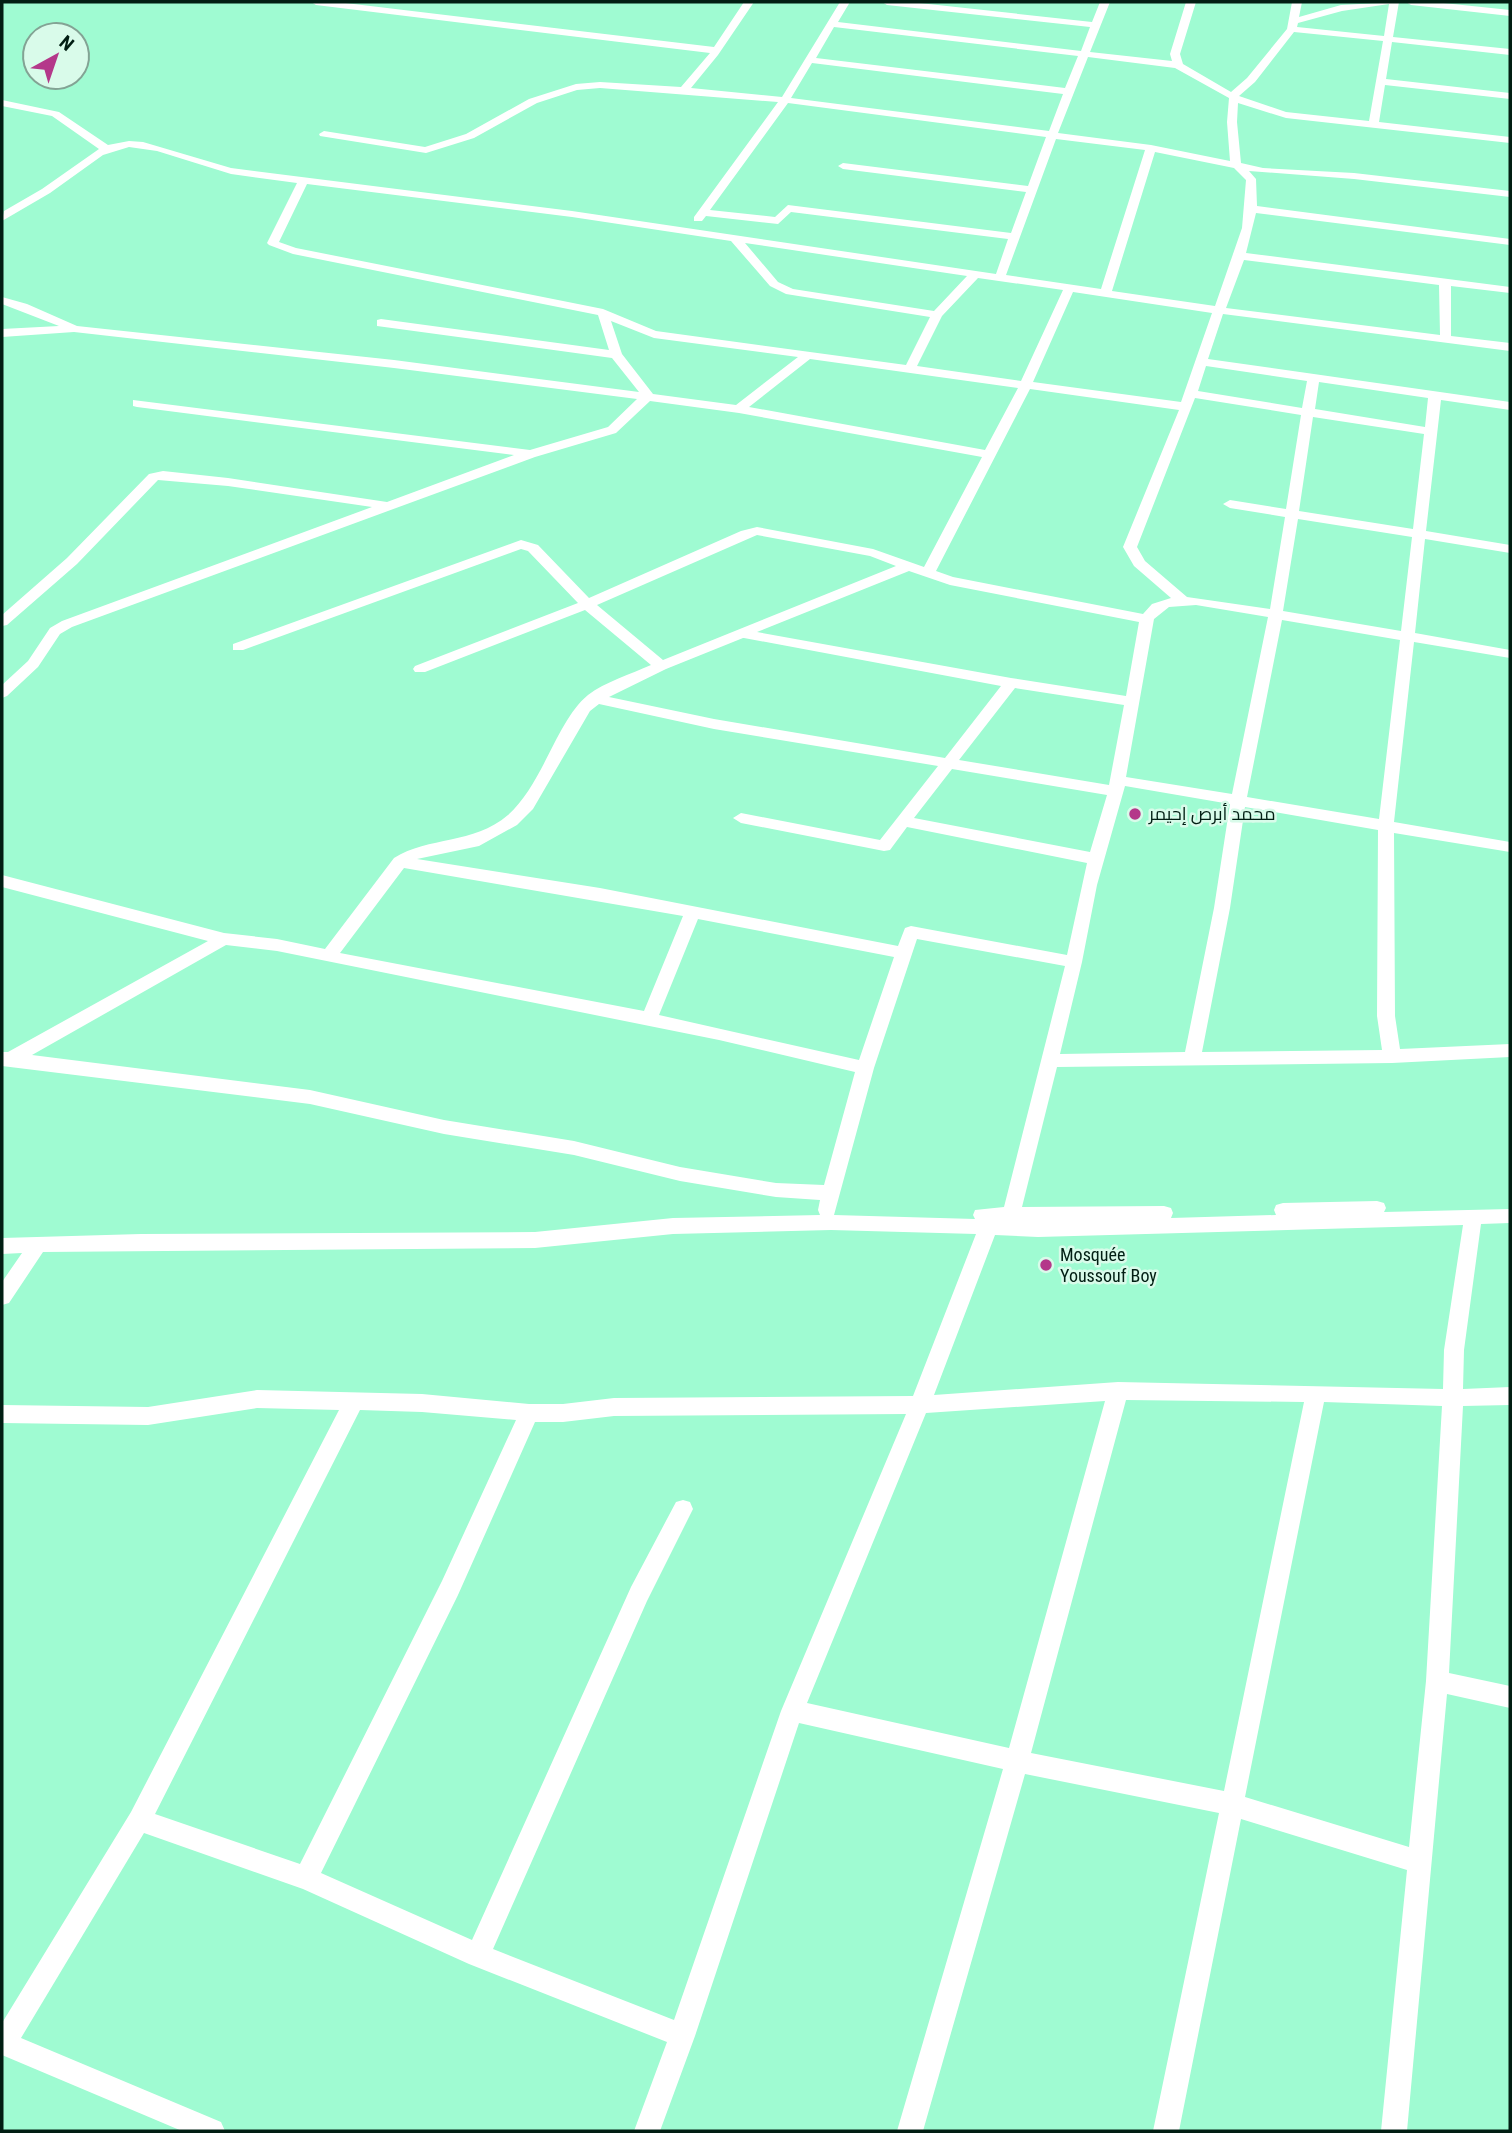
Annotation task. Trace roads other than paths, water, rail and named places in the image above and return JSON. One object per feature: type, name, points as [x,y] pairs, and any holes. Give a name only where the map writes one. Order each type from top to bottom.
[{"type":"street","points":[[316,2],[711,48],[715,53]]},
{"type":"street","points":[[684,90],[715,53],[749,2]]},
{"type":"street","points":[[687,233],[785,100],[845,2]]},
{"type":"street","points":[[887,2],[932,4],[1095,25]]},
{"type":"street","points":[[1012,15],[1019,2]]},
{"type":"street","points":[[1000,277],[1105,2]]},
{"type":"street","points":[[1178,65],[1175,54],[1191,2]]},
{"type":"street","points":[[1182,600],[1139,563],[1130,547],[1139,517],[1157,484],[1189,401],[1239,256],[1252,209],[1251,179],[1236,164],[1232,122],[1234,95],[1251,80],[1293,25],[1297,2]]},
{"type":"street","points":[[1293,25],[1341,8],[1387,2]]},
{"type":"street","points":[[1374,124],[1394,2]]},
{"type":"street","points":[[1411,2],[1510,12]]},
{"type":"street","points":[[831,24],[1178,65],[1192,76],[1263,108],[1286,115],[1510,140]]},
{"type":"street","points":[[1293,25],[1510,52]]},
{"type":"street","points":[[809,60],[1069,92]]},
{"type":"street","points":[[1381,81],[1510,96]]},
{"type":"street","points":[[324,134],[426,150],[470,136],[533,101],[576,87],[684,90],[785,100],[1151,148],[1263,171],[1354,177],[1510,194]]},
{"type":"street","points":[[2,103],[55,114],[106,149]]},
{"type":"street","points":[[2,218],[15,206],[41,195],[106,149],[130,145],[161,149],[231,171],[572,214],[1219,309],[1510,346]]},
{"type":"street","points":[[1106,292],[1151,148]]},
{"type":"street","points":[[843,166],[1032,190]]},
{"type":"street","points":[[303,181],[273,243],[293,251],[603,313],[654,334],[1025,386],[1310,413],[1429,431]]},
{"type":"street","points":[[2,202],[15,206]]},
{"type":"street","points":[[703,212],[778,222],[788,208],[1015,237]]},
{"type":"street","points":[[1252,209],[1510,242]]},
{"type":"street","points":[[736,240],[774,284],[790,292],[937,315]]},
{"type":"street","points":[[1239,256],[1510,290]]},
{"type":"street","points":[[910,369],[937,315],[976,273]]},
{"type":"street","points":[[1445,282],[1446,335]]},
{"type":"street","points":[[928,573],[1025,386],[1070,287]]},
{"type":"street","points":[[2,300],[75,328]]},
{"type":"street","points":[[1219,309],[1233,307],[1510,346]]},
{"type":"street","points":[[603,313],[616,355],[648,396]]},
{"type":"street","points":[[381,323],[616,355]]},
{"type":"street","points":[[2,333],[75,328],[394,364],[739,409],[989,455]]},
{"type":"street","points":[[739,409],[808,355]]},
{"type":"street","points":[[1202,362],[1313,380],[1510,405]]},
{"type":"street","points":[[1192,1059],[1294,516],[1313,380]]},
{"type":"street","points":[[2,693],[33,664],[55,631],[67,624],[530,454],[611,430],[648,396]]},
{"type":"street","points":[[1392,1056],[1386,1016],[1386,824],[1405,636],[1435,396]]},
{"type":"street","points":[[137,403],[530,454]]},
{"type":"street","points":[[2,622],[72,561],[154,477],[163,475],[228,482],[392,506]]},
{"type":"street","points":[[1230,504],[1510,549]]},
{"type":"street","points":[[420,669],[587,604],[752,532],[764,531],[873,554],[976,586],[1147,619]]},
{"type":"street","points":[[238,647],[514,544],[522,544],[533,548],[587,604],[661,666]]},
{"type":"street","points":[[328,957],[400,862],[411,855],[473,842],[520,814],[528,805],[584,708],[594,698],[661,666],[908,566]]},
{"type":"street","points":[[647,2131],[683,2036],[792,1711],[920,1405],[1003,1223],[1050,1060],[1074,962],[1096,859],[1116,785],[1130,701],[1150,612],[1167,603],[1182,600],[1510,654]]},
{"type":"street","points":[[744,634],[1011,683],[1130,701]]},
{"type":"street","points":[[741,818],[884,846],[1011,683]]},
{"type":"street","points":[[594,698],[714,724],[1116,785],[1239,799],[1510,847]]},
{"type":"street","points":[[903,821],[1096,859]]},
{"type":"street","points":[[400,862],[693,911],[902,953]]},
{"type":"street","points":[[2,881],[224,939],[277,945],[649,1019],[790,1048],[865,1068]]},
{"type":"street","points":[[649,1019],[693,911]]},
{"type":"street","points":[[829,1202],[865,1068],[911,932],[1074,962]]},
{"type":"street","points":[[4,1061],[224,939]]},
{"type":"street","points":[[1050,1060],[1392,1056],[1510,1051]]},
{"type":"street","points":[[4,1061],[235,1086],[310,1097],[444,1127],[574,1148],[680,1174],[829,1202],[1003,1223],[1510,1204]]},
{"type":"street","points":[[2,1235],[535,1228],[829,1202]]},
{"type":"street","points":[[2,1246],[535,1240],[673,1226],[831,1222],[1003,1223],[1510,1216]]},
{"type":"street","points":[[1394,2131],[1437,1681],[1454,1350],[1474,1217]]},
{"type":"street","points":[[2,1297],[38,1245]]},
{"type":"street","points":[[2,1414],[148,1416],[257,1399],[422,1403],[529,1413],[563,1413],[614,1407],[920,1405],[1118,1391],[1316,1393],[1453,1398],[1510,1396]]},
{"type":"street","points":[[911,2131],[1017,1761],[1118,1391]]},
{"type":"street","points":[[1166,2131],[1316,1393]]},
{"type":"street","points":[[212,2131],[3,2042],[139,1820],[354,1402]]},
{"type":"street","points":[[306,1878],[450,1588],[529,1413]]},
{"type":"street","points":[[478,1955],[639,1594],[683,1509]]},
{"type":"street","points":[[1437,1681],[1510,1697]]},
{"type":"street","points":[[792,1711],[1017,1761],[1231,1804],[1419,1862]]},
{"type":"street","points":[[139,1820],[306,1878],[478,1955],[683,2036]]},
{"type":"place","name":"محمد أبرص إحيمر","points":[[1135,814]]},
{"type":"place","name":"Mosquée Youssouf Boy","points":[[1046,1265]]}]
